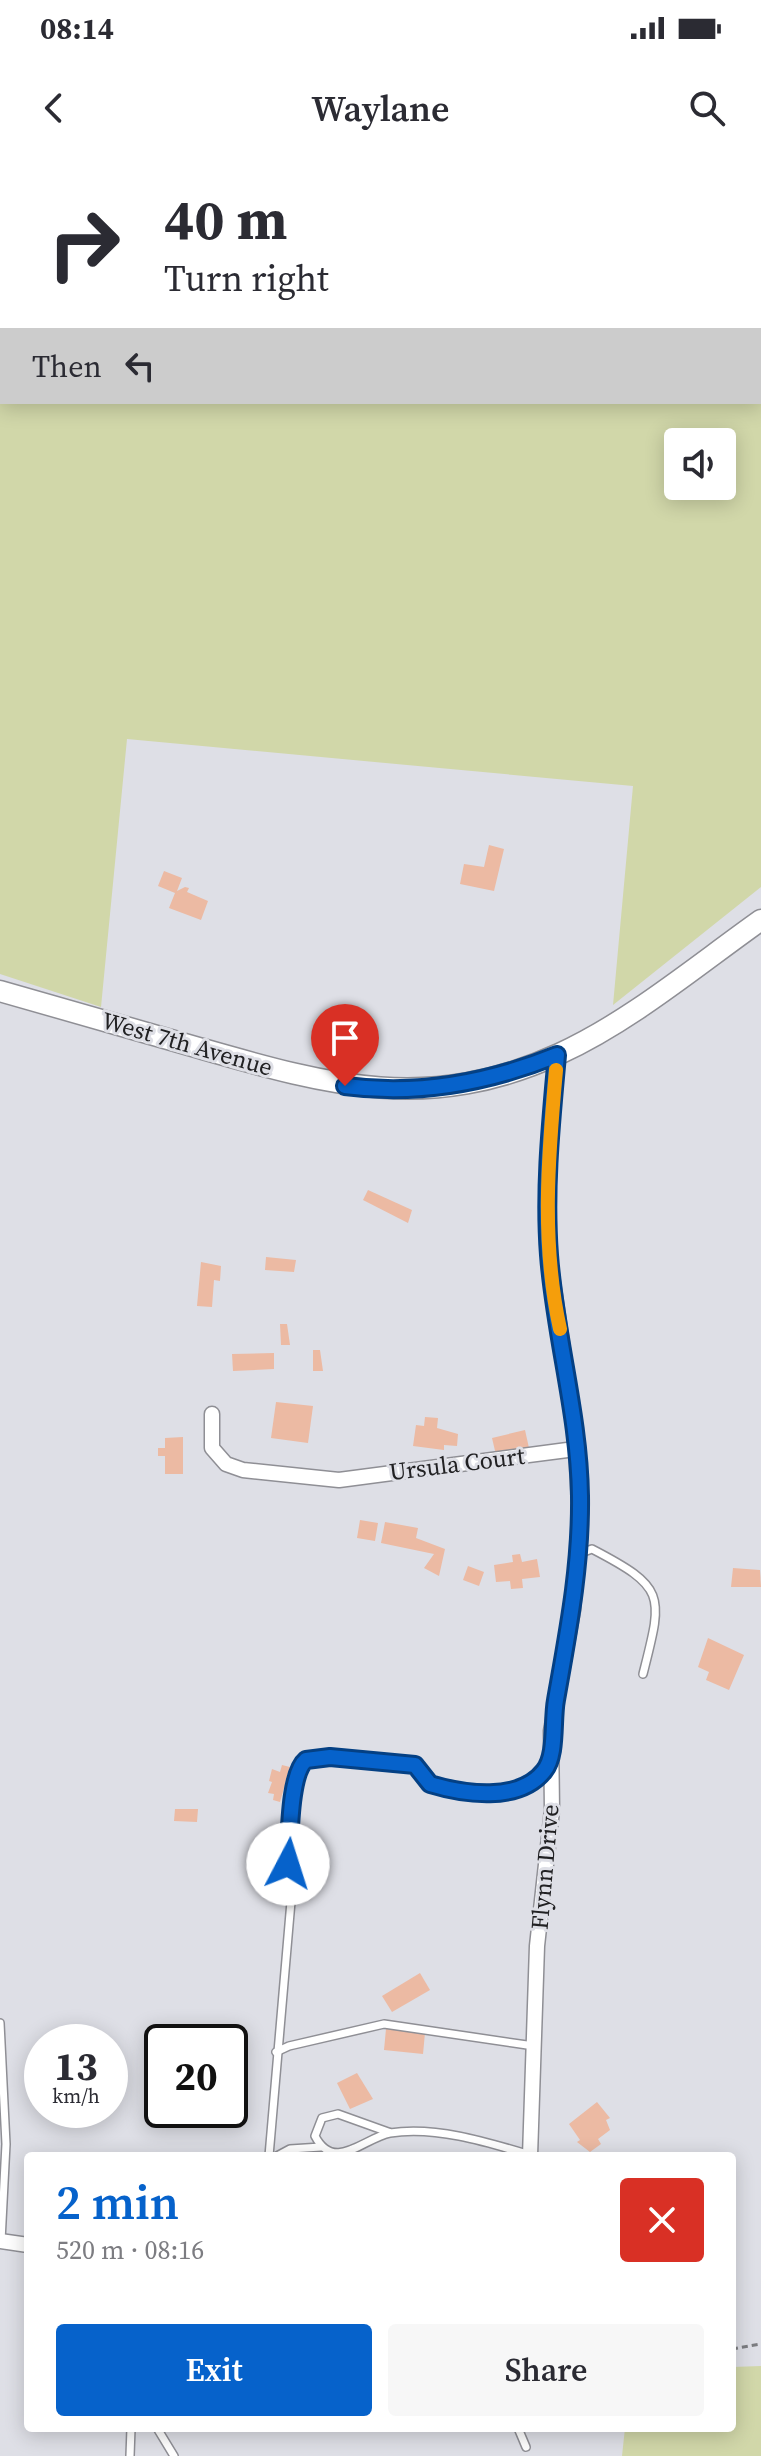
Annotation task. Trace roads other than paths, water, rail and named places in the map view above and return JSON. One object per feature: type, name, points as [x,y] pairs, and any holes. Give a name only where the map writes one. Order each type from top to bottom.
[{"type":"main road","name":"West 7th Avenue","points":[[0,991],[274,1069],[378,1090],[443,1088],[476,1081],[557,1055],[617,1022],[761,920]]},
{"type":"street","name":"Flynn Drive","points":[[530,2152],[537,1946],[552,1810],[553,1720],[573,1610],[580,1494],[548,1230],[548,1166],[557,1055]]},
{"type":"street","name":"Ursula Court","points":[[212,1414],[212,1448],[226,1464],[276,1474],[339,1480],[575,1449]]},
{"type":"street","points":[[1,2241],[24,2244]]},
{"type":"lane","points":[[578,1554],[592,1549],[646,1580],[657,1607],[643,1674]]},
{"type":"lane","points":[[269,2152],[292,1890],[288,1864],[301,1763],[313,1758],[330,1757],[415,1765],[430,1784],[489,1793],[503,1792],[536,1779],[551,1761]]},
{"type":"lane","points":[[0,2023],[6,2144],[1,2241]]},
{"type":"lane","points":[[276,2052],[289,2046],[384,2024],[536,2046]]},
{"type":"lane","points":[[321,2147],[315,2136],[317,2124],[328,2115],[338,2114],[391,2133],[477,2139],[520,2152]]},
{"type":"lane","points":[[284,2152],[321,2147],[343,2152],[391,2133]]},
{"type":"lane","points":[[130,2456],[131,2432]]},
{"type":"lane","points":[[159,2432],[174,2456]]},
{"type":"lane","points":[[520,2432],[526,2447]]}]
